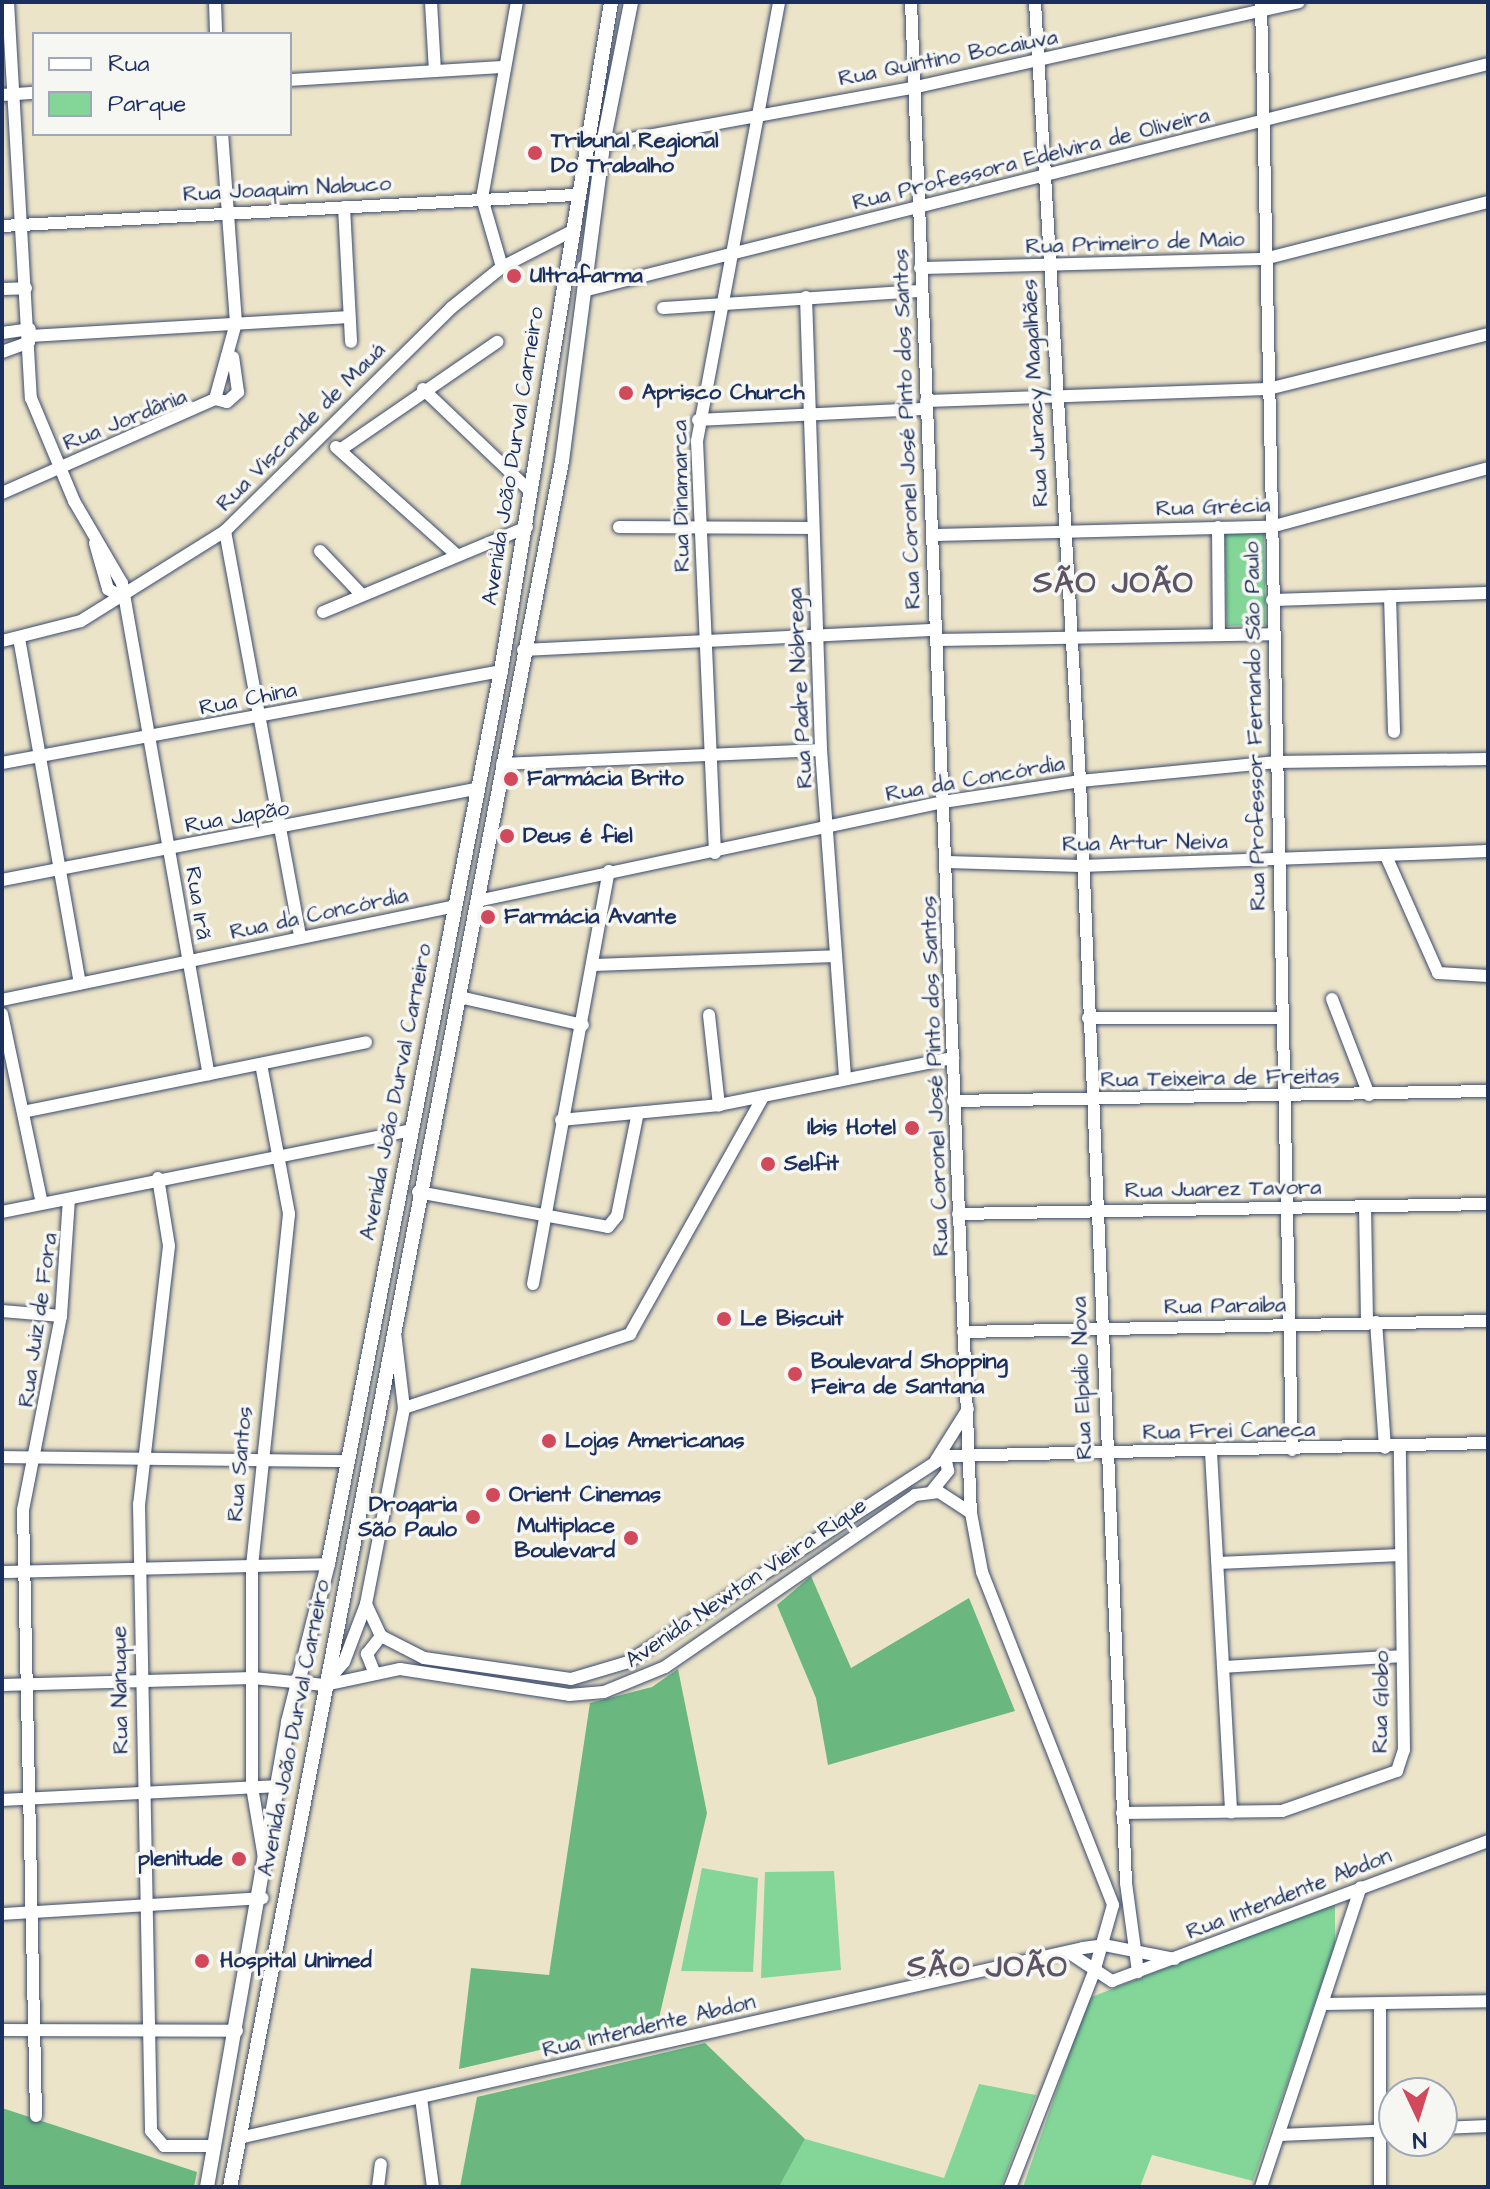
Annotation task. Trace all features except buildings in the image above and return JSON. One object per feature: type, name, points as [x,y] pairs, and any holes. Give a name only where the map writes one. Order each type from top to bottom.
[{"type":"main road","name":"Avenida João Durval Carneiro","points":[[207,2187],[268,1871],[297,1680],[328,1564],[408,1131],[501,671],[546,412],[574,195],[611,2]]},
{"type":"main road","name":"Avenida João Durval Carneiro","points":[[230,2187],[418,1192],[459,997],[523,650],[562,461],[603,144],[631,2]]},
{"type":"main road","points":[[546,412],[553,419],[566,415]]},
{"type":"main road","points":[[538,456],[553,443],[562,461]]},
{"type":"street","name":"Rua Irã","points":[[8,2],[8,94],[24,225],[31,398],[58,468],[95,543],[122,583],[209,1074]]},
{"type":"street","points":[[215,2],[216,32]]},
{"type":"street","points":[[431,2],[435,71]]},
{"type":"street","points":[[502,267],[482,198],[517,2]]},
{"type":"street","name":"Rua Dinamarca","points":[[715,853],[698,420],[779,2]]},
{"type":"street","name":"Rua Coronel José Pinto dos Santos","points":[[911,2],[922,207],[920,291],[947,862],[953,1101],[971,1452],[971,1513],[982,1572],[1108,1877],[1112,1918],[1104,1945]]},
{"type":"street","name":"Rua Juracy Magalhães","points":[[1035,2],[1057,395],[1061,531],[1080,781]]},
{"type":"street","name":"Rua Quintino Bocaiuva","points":[[603,144],[758,113],[916,87],[1261,7],[1299,2]]},
{"type":"street","name":"Rua Professor Fernando São Paulo","points":[[1261,7],[1277,762],[1279,1018],[1284,1097],[1292,1450]]},
{"type":"street","name":"Rua Professora Edelvira de Oliveira","points":[[583,291],[1488,64]]},
{"type":"street","points":[[292,80],[504,67]]},
{"type":"street","points":[[8,94],[32,93]]},
{"type":"street","name":"Rua Jordânia","points":[[2,493],[215,399],[232,354],[236,323],[225,211],[222,136]]},
{"type":"street","name":"Rua Joaquim Nabuco","points":[[2,226],[225,211],[574,195]]},
{"type":"street","name":"Rua Primeiro de Maio","points":[[920,268],[1264,259],[1488,202]]},
{"type":"street","points":[[344,207],[351,342]]},
{"type":"street","name":"Rua Visconde de Mauá","points":[[3,638],[19,638],[68,628],[123,598],[225,531],[502,267],[570,232]]},
{"type":"street","points":[[2,289],[26,288]]},
{"type":"street","points":[[663,308],[920,291]]},
{"type":"street","name":"Rua Padre Nóbrega","points":[[806,297],[821,750],[845,1077]]},
{"type":"street","points":[[2,333],[30,335],[349,317]]},
{"type":"street","points":[[698,420],[810,419],[926,405],[1057,395],[1268,389],[1488,334]]},
{"type":"street","points":[[2,352],[30,335]]},
{"type":"street","points":[[340,450],[423,389],[497,342]]},
{"type":"street","points":[[423,389],[530,491]]},
{"type":"street","points":[[349,410],[369,427]]},
{"type":"street","points":[[325,437],[457,555]]},
{"type":"street","name":"Rua Grécia","points":[[932,535],[1271,527],[1488,468]]},
{"type":"street","points":[[323,612],[360,593],[527,527]]},
{"type":"street","points":[[619,527],[700,530],[813,528]]},
{"type":"street","points":[[1218,527],[1219,634]]},
{"type":"street","points":[[225,531],[300,937]]},
{"type":"street","points":[[320,551],[360,593]]},
{"type":"street","points":[[1272,600],[1488,593]]},
{"type":"street","points":[[1390,596],[1394,732]]},
{"type":"street","points":[[523,650],[705,646],[816,638],[936,635],[1068,640],[1272,634]]},
{"type":"street","points":[[19,638],[57,869],[80,984]]},
{"type":"street","name":"Rua China","points":[[2,763],[501,671]]},
{"type":"street","points":[[502,764],[710,760],[821,750]]},
{"type":"street","name":"Rua da Concórdia","points":[[477,901],[609,871],[715,853],[943,802],[1080,781],[1277,762],[1488,759]]},
{"type":"street","name":"Rua Elpídio Nova","points":[[1080,781],[1095,1211],[1122,1813],[1138,1972]]},
{"type":"street","name":"Rua Japão","points":[[2,880],[279,831],[478,788]]},
{"type":"street","name":"Rua Artur Neiva","points":[[947,862],[1081,866],[1488,851]]},
{"type":"street","points":[[1386,856],[1438,973],[1488,976]]},
{"type":"street","points":[[533,1284],[609,871]]},
{"type":"street","name":"Rua da Concórdia","points":[[2,1000],[455,906]]},
{"type":"street","points":[[593,965],[836,956]]},
{"type":"street","points":[[459,997],[583,1025]]},
{"type":"street","points":[[1332,999],[1369,1095]]},
{"type":"street","points":[[2,1014],[42,1203]]},
{"type":"street","points":[[709,1015],[719,1105]]},
{"type":"street","points":[[1088,1018],[1279,1018]]},
{"type":"street","points":[[23,1112],[366,1042]]},
{"type":"street","points":[[561,1120],[637,1117],[719,1105],[845,1077],[953,1058]]},
{"type":"street","name":"Rua Santos","points":[[261,1064],[289,1214],[258,1461],[252,1565],[252,1787],[268,1871]]},
{"type":"street","name":"Rua Teixeira de Freitas","points":[[953,1101],[1093,1101],[1488,1091]]},
{"type":"street","points":[[404,1408],[630,1334],[763,1097]]},
{"type":"street","points":[[418,1192],[613,1225],[637,1117]]},
{"type":"street","points":[[2,1212],[158,1178],[408,1131]]},
{"type":"street","name":"Rua Nanuque","points":[[158,1178],[169,1246],[143,1459],[138,1569],[141,1795],[154,2139],[164,2146],[215,2146]]},
{"type":"street","name":"Rua Juiz de Fora","points":[[36,2116],[35,1911],[29,1799],[23,1510],[61,1316],[69,1199]]},
{"type":"street","name":"Rua Juarez Tavora","points":[[958,1214],[1488,1204]]},
{"type":"street","points":[[1365,1206],[1372,1323],[1385,1448]]},
{"type":"street","points":[[2,1311],[61,1316]]},
{"type":"street","name":"Rua Paraiba","points":[[963,1332],[1488,1321]]},
{"type":"street","points":[[325,1685],[344,1662],[366,1604],[404,1408],[404,1365],[394,1328]]},
{"type":"street","points":[[968,1409],[941,1458],[948,1471],[932,1491],[971,1513]]},
{"type":"street","name":"Rua Frei Caneca","points":[[971,1452],[1105,1454],[1488,1443]]},
{"type":"street","name":"Rua Globo","points":[[1122,1813],[1296,1809],[1397,1771],[1404,1750],[1400,1447]]},
{"type":"street","name":"Avenida Newton Vieira Rique","points":[[381,1636],[424,1658],[571,1679],[615,1669],[941,1458],[971,1452]]},
{"type":"street","points":[[1211,1452],[1231,1812]]},
{"type":"street","points":[[2,1457],[348,1461]]},
{"type":"street","name":"Avenida Newton Vieira Rique","points":[[2,1685],[253,1678],[325,1685],[375,1674],[421,1670],[583,1696],[629,1686],[892,1509],[932,1491]]},
{"type":"street","points":[[1218,1563],[1401,1555]]},
{"type":"street","points":[[2,1572],[328,1564]]},
{"type":"street","points":[[366,1604],[381,1636],[367,1654],[375,1674]]},
{"type":"street","points":[[696,1615],[709,1635]]},
{"type":"street","points":[[1223,1667],[1402,1656]]},
{"type":"street","points":[[2,1800],[279,1786]]},
{"type":"street","name":"Rua Intendente Abdon","points":[[1094,1972],[1112,1981],[1488,1841]]},
{"type":"street","points":[[1261,2187],[1361,1887]]},
{"type":"street","points":[[2,1914],[263,1898]]},
{"type":"street","points":[[1010,2187],[1104,1945]]},
{"type":"street","name":"Rua Intendente Abdon","points":[[239,2138],[1067,1952],[1104,1945],[1134,1948],[1175,1959]]},
{"type":"street","points":[[1067,1952],[1094,1972]]},
{"type":"street","points":[[1324,2004],[1380,2007],[1488,2001]]},
{"type":"street","points":[[1379,2077],[1380,2007]]},
{"type":"street","points":[[2,2030],[237,2031]]},
{"type":"street","points":[[421,2098],[433,2187]]},
{"type":"street","points":[[1458,2127],[1488,2126]]},
{"type":"street","points":[[1280,2135],[1378,2131]]},
{"type":"street","points":[[1379,2157],[1380,2187]]},
{"type":"street","points":[[378,2187],[381,2164]]},
{"type":"green space","points":[[1264,532],[1266,625],[1227,626],[1225,533]]},
{"type":"green space","points":[[811,1576],[851,1668],[969,1598],[1015,1711],[828,1765],[816,1698],[777,1605]]},
{"type":"green space","points":[[678,1669],[707,1813],[658,2022],[459,2069],[471,1968],[549,1975],[590,1703],[652,1687]]},
{"type":"green space","points":[[702,1868],[758,1878],[753,1972],[681,1971]]},
{"type":"green space","points":[[834,1871],[841,1970],[761,1978],[765,1872]]},
{"type":"green space","points":[[1335,1902],[1335,1945],[1253,2181],[1152,2155],[1140,2187],[1023,2187],[1089,1998]]},
{"type":"green space","points":[[705,2043],[805,2139],[779,2187],[460,2187],[477,2097]]},
{"type":"green space","points":[[979,2084],[1036,2095],[1001,2187],[779,2187],[805,2139],[944,2178]]},
{"type":"green space","points":[[2,2108],[197,2172],[194,2187],[2,2187]]},
{"type":"place","name":"Tribunal Regional Do Trabalho","points":[[535,153]]},
{"type":"place","name":"Ultrafarma","points":[[514,276]]},
{"type":"place","name":"Aprisco Church","points":[[626,393]]},
{"type":"place","name":"Farmácia Brito","points":[[511,779]]},
{"type":"place","name":"Deus é fiel","points":[[507,836]]},
{"type":"place","name":"Farmácia Avante","points":[[488,917]]},
{"type":"place","name":"Ibis Hotel","points":[[912,1128]]},
{"type":"place","name":"Selfit","points":[[768,1164]]},
{"type":"place","name":"Le Biscuit","points":[[724,1319]]},
{"type":"place","name":"Boulevard Shopping Feira de Santana","points":[[795,1374]]},
{"type":"place","name":"Lojas Americanas","points":[[549,1441]]},
{"type":"place","name":"Orient Cinemas","points":[[493,1495]]},
{"type":"place","name":"Drogaria São Paulo","points":[[473,1517]]},
{"type":"place","name":"Multiplace Boulevard","points":[[631,1538]]},
{"type":"place","name":"plenitude","points":[[239,1859]]},
{"type":"place","name":"Hospital Unimed","points":[[202,1961]]},
{"type":"district","name":"SÃO JOÃO","points":[[1114,583]]},
{"type":"district","name":"SÃO JOÃO","points":[[988,1967]]}]
